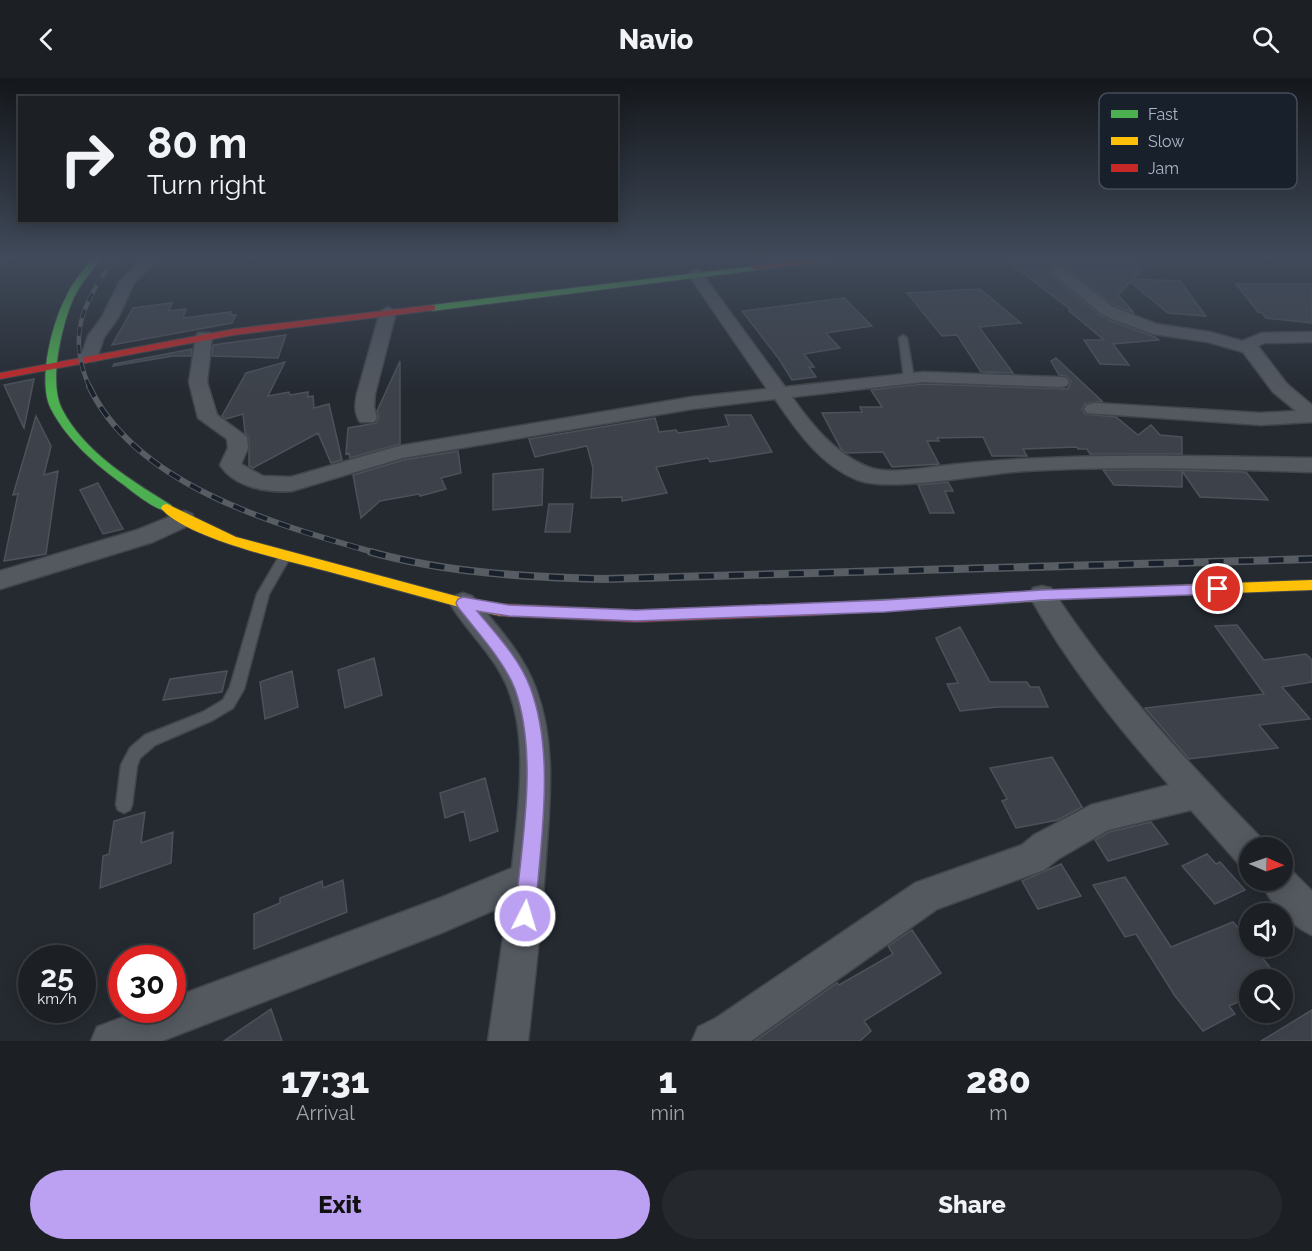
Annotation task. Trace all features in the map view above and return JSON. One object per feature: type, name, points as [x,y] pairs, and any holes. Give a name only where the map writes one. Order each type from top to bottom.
[{"type":"street","points":[[67,304],[60,321],[50,388],[55,407],[90,452],[136,490],[184,519],[232,541],[463,603],[509,610],[636,616],[885,606],[1042,595],[1312,585]]},
{"type":"street","points":[[90,357],[96,336],[110,318],[116,304]]},
{"type":"street","points":[[0,376],[204,337],[453,304]]},
{"type":"street","points":[[716,304],[819,445],[853,469],[880,477],[1025,464],[1148,461],[1312,465]]},
{"type":"street","points":[[1099,304],[1118,316],[1153,329],[1210,337],[1249,348],[1280,388],[1312,416]]},
{"type":"street","points":[[367,418],[364,407],[366,394],[388,312]]},
{"type":"street","points":[[204,337],[198,382],[208,418],[237,437],[238,448],[230,465],[267,484],[274,485],[292,484],[399,452],[621,414],[779,393],[909,378],[963,377],[1060,382]]},
{"type":"street","points":[[1249,348],[1249,343],[1262,338],[1312,337]]},
{"type":"street","points":[[1094,409],[1261,419],[1312,416]]},
{"type":"street","points":[[0,580],[145,536],[184,519]]},
{"type":"street","points":[[1042,595],[1094,673],[1196,794],[1239,839]]},
{"type":"street","points":[[463,603],[503,654],[522,686],[530,715],[535,750],[534,806],[523,935],[508,1041]]},
{"type":"street","points":[[712,1041],[730,1032],[927,895],[1032,858],[1046,847],[1102,816],[1196,794]]},
{"type":"street","points":[[111,1041],[441,915],[528,878]]},
{"type":"street","points":[[1287,891],[1312,917]]},
{"type":"lane","points":[[903,338],[909,378]]},
{"type":"lane","points":[[124,806],[129,765],[135,753],[150,740],[208,716],[228,704],[237,689],[263,594],[285,556]]},
{"type":"building","points":[[172,304],[169,311],[186,309],[183,318],[231,312],[230,315],[236,315],[232,323],[112,345],[133,308]]},
{"type":"building","points":[[797,304],[850,304],[872,326],[826,333],[840,348],[804,354],[814,367],[809,367],[816,377],[792,380],[742,311]]},
{"type":"building","points":[[916,304],[998,304],[1021,323],[979,327],[1013,373],[981,372],[957,335],[942,336]]},
{"type":"building","points":[[1063,304],[1086,304],[1111,321],[1159,340],[1113,344],[1129,365],[1100,364],[1084,340],[1104,340],[1069,311],[1071,310]]},
{"type":"building","points":[[1112,304],[1126,304],[1134,313]]},
{"type":"building","points":[[1157,304],[1197,304],[1206,316],[1168,313]]},
{"type":"building","points":[[1252,304],[1312,304],[1312,323],[1266,318]]},
{"type":"building","points":[[286,335],[278,358],[212,356],[213,345]]},
{"type":"building","points":[[192,349],[191,356],[173,356],[113,366],[114,364]]},
{"type":"building","points":[[1056,358],[1102,401],[1085,404],[1082,409],[1085,414],[1116,417],[1138,435],[1151,425],[1160,435],[1182,437],[1182,454],[1090,454],[1087,449],[1077,447],[1023,449],[1027,456],[992,456],[983,437],[937,438],[939,441],[927,441],[939,464],[892,467],[883,452],[846,453],[841,449],[822,413],[862,412],[860,407],[882,407],[871,390],[923,384],[1068,389],[1071,381],[1066,376],[1059,375],[1051,361]]},
{"type":"building","points":[[400,361],[400,444],[350,458],[349,453],[346,454],[348,428],[376,423],[379,417],[377,411]]},
{"type":"building","points":[[285,362],[268,396],[289,392],[290,395],[308,392],[308,397],[313,396],[314,408],[329,404],[342,460],[331,463],[318,433],[253,468],[249,466],[249,437],[245,433],[243,414],[226,419],[222,416],[246,373]]},
{"type":"building","points":[[34,379],[24,428],[4,385]]},
{"type":"building","points":[[725,415],[751,415],[772,452],[710,462],[708,458],[656,467],[667,493],[622,501],[622,497],[591,498],[593,468],[587,446],[535,457],[529,439],[655,418],[659,432],[676,430],[678,433],[729,426]]},
{"type":"building","points":[[36,416],[51,446],[44,475],[58,471],[46,554],[4,561],[18,494],[13,495]]},
{"type":"building","points":[[458,451],[461,473],[441,478],[446,489],[420,496],[419,494],[380,501],[361,518],[353,475],[403,460]]},
{"type":"building","points":[[543,469],[542,505],[493,510],[493,474]]},
{"type":"building","points":[[1103,470],[1169,470],[1246,472],[1268,500],[1200,497],[1182,471],[1182,487],[1114,485]]},
{"type":"building","points":[[948,482],[953,491],[945,491],[954,513],[930,513],[918,485]]},
{"type":"building","points":[[98,483],[123,529],[103,534],[80,490]]},
{"type":"building","points":[[549,504],[573,504],[570,532],[545,532]]},
{"type":"building","points":[[1237,625],[1264,660],[1306,654],[1312,660],[1312,682],[1282,687],[1310,719],[1259,725],[1278,748],[1189,759],[1145,708],[1264,694],[1215,626]]},
{"type":"building","points":[[960,627],[990,682],[1027,682],[1030,687],[1039,687],[1048,707],[998,707],[960,711],[947,684],[958,683],[936,638]]},
{"type":"building","points":[[374,658],[382,695],[345,708],[338,670]]},
{"type":"building","points":[[227,671],[222,692],[163,700],[170,679]]},
{"type":"building","points":[[292,671],[298,707],[265,719],[260,682]]},
{"type":"building","points":[[1052,757],[1082,807],[1058,820],[1016,828],[1002,801],[1007,799],[990,768]]},
{"type":"building","points":[[485,778],[498,831],[470,841],[464,811],[445,818],[440,793]]},
{"type":"building","points":[[145,812],[141,843],[173,832],[171,863],[100,888],[103,856],[109,854],[114,821]]},
{"type":"building","points":[[1151,822],[1168,844],[1108,861],[1095,840],[1109,832]]},
{"type":"building","points":[[1207,854],[1216,864],[1220,862],[1239,883],[1239,891],[1243,891],[1215,904],[1182,866]]},
{"type":"building","points":[[1061,864],[1081,896],[1038,909],[1022,881]]},
{"type":"building","points":[[1125,877],[1171,947],[1233,922],[1239,929],[1239,957],[1262,957],[1271,969],[1239,969],[1239,1002],[1229,1006],[1235,1014],[1203,1031],[1175,996],[1136,934],[1125,937],[1093,885]]},
{"type":"building","points":[[343,880],[347,912],[254,949],[254,914],[280,903],[280,898],[322,881],[323,888]]},
{"type":"building","points":[[912,930],[941,973],[864,1021],[871,1031],[860,1041],[755,1041],[837,983],[839,985],[893,954],[888,946]]},
{"type":"building","points":[[271,1009],[282,1041],[224,1041]]},
{"type":"building","points":[[1312,1010],[1312,1041],[1261,1041],[1293,1023]]},
{"type":"railway","points":[[87,304],[81,320],[79,352],[90,387]]},
{"type":"railway","points":[[90,387],[111,421],[140,451],[175,476],[213,497],[255,514],[376,553]]},
{"type":"railway","points":[[371,552],[429,565],[487,573],[605,579],[1312,559]]},
{"type":"traffic: fast","points":[[67,304],[57,336],[52,368],[52,397],[56,408],[65,423],[90,451],[120,477],[167,508]]},
{"type":"traffic: fast","points":[[432,308],[465,304]]},
{"type":"traffic: fast","points":[[821,609],[1073,594]]},
{"type":"traffic: slow","points":[[167,508],[184,519],[232,541],[463,603],[501,610]]},
{"type":"traffic: slow","points":[[1073,594],[1312,585]]},
{"type":"traffic: jam","points":[[0,376],[234,332],[432,308]]},
{"type":"traffic: jam","points":[[501,610],[636,616],[821,609]]},
{"type":"route","points":[[525,916],[534,806],[535,750],[530,715],[522,686],[503,654],[463,603],[509,610],[636,616],[885,606],[1042,595],[1218,589]]}]
